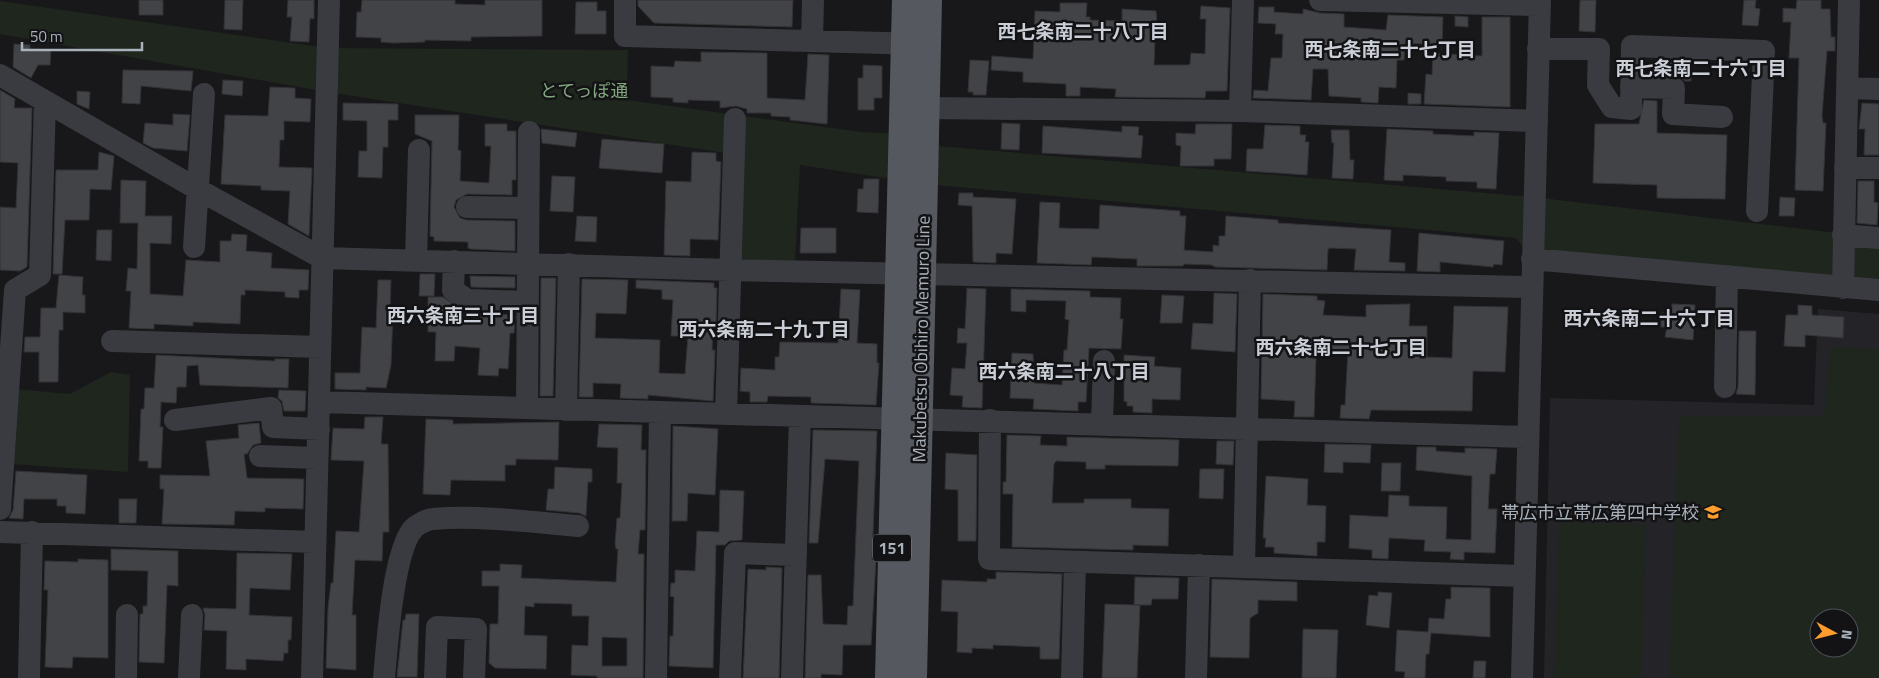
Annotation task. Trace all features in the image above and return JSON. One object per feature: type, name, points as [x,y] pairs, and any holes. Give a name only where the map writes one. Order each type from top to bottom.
[{"type":"main road","name":"Makubetsu Obihiro Memuro Line","points":[[906,0],[916,44],[925,108],[910,273]]},
{"type":"main road","name":"Makubetsu Obihiro Memuro Line","points":[[913,678],[907,418],[910,273],[916,44],[928,0]]},
{"type":"main road","name":"Makubetsu Obihiro Memuro Line","points":[[889,678],[907,418]]},
{"type":"street","points":[[312,678],[329,0]]},
{"type":"street","points":[[625,0],[625,36],[916,44]]},
{"type":"street","points":[[812,41],[813,0]]},
{"type":"street","points":[[1240,111],[1242,0]]},
{"type":"street","points":[[1320,0],[1539,2],[1537,121],[1526,437],[1522,678]]},
{"type":"street","points":[[1843,288],[1849,0]]},
{"type":"street","points":[[1538,49],[1599,49],[1598,85],[1612,107],[1631,109],[1632,46],[1764,51],[1757,211]]},
{"type":"street","points":[[0,75],[199,190],[322,258],[730,270],[1531,287]]},
{"type":"street","points":[[1631,87],[1674,88],[1673,114],[1722,116]]},
{"type":"street","points":[[1847,88],[1879,89]]},
{"type":"street","points":[[194,247],[204,94]]},
{"type":"street","points":[[0,509],[16,290],[40,274],[45,101]]},
{"type":"street","points":[[925,108],[1240,111],[1537,121]]},
{"type":"street","points":[[726,414],[735,120]]},
{"type":"street","points":[[527,408],[529,132]]},
{"type":"street","points":[[416,260],[419,150]]},
{"type":"street","points":[[1845,168],[1879,168]]},
{"type":"street","points":[[467,207],[528,208]]},
{"type":"street","points":[[1844,235],[1879,238]]},
{"type":"street","points":[[1532,259],[1879,290]]},
{"type":"street","points":[[454,262],[453,290],[467,300],[528,302]]},
{"type":"street","points":[[566,410],[569,264]]},
{"type":"street","points":[[1725,387],[1727,276]]},
{"type":"street","points":[[1244,567],[1250,280]]},
{"type":"street","points":[[112,341],[320,347]]},
{"type":"street","points":[[1102,423],[1104,361]]},
{"type":"street","points":[[320,402],[660,413],[1102,423],[1526,437]]},
{"type":"street","points":[[175,420],[271,408],[273,427],[319,429]]},
{"type":"street","points":[[656,678],[660,413]]},
{"type":"street","points":[[792,678],[800,416]]},
{"type":"street","points":[[990,420],[989,559],[1523,576]]},
{"type":"street","points":[[260,456],[318,458]]},
{"type":"street","points":[[384,678],[393,592],[405,544],[413,528],[431,519],[510,520],[578,526]]},
{"type":"street","points":[[0,532],[314,542]]},
{"type":"street","points":[[29,678],[32,532]]},
{"type":"street","points":[[730,678],[735,553],[796,555]]},
{"type":"street","points":[[1072,678],[1075,562]]},
{"type":"street","points":[[1196,678],[1199,566]]},
{"type":"street","points":[[126,678],[127,615]]},
{"type":"street","points":[[189,678],[192,615]]},
{"type":"street","points":[[435,678],[437,627],[476,628],[474,678]]},
{"type":"shaded area","name":"帯広市立帯広第四中学校","points":[[1818,309],[1879,314],[1879,678],[1544,678],[1550,398],[1814,405]]},
{"type":"green space","name":"とてっぽ通","points":[[0,1],[328,48],[628,50],[627,100],[862,132],[924,135],[938,146],[1533,197],[1879,238],[1879,290],[1532,259],[1516,238],[924,184],[800,165],[795,261],[735,259],[738,155],[327,92],[0,34]]},
{"type":"green space","points":[[1830,347],[1879,349],[1879,678],[1669,678],[1679,416],[1824,416]]},
{"type":"green space","points":[[111,372],[130,375],[128,472],[10,464],[16,389],[70,394]]},
{"type":"green space","points":[[1559,522],[1646,525],[1642,678],[1554,678]]},
{"type":"building","points":[[139,0],[163,0],[163,15],[139,15]]},
{"type":"building","points":[[225,0],[243,0],[242,30],[224,29]]},
{"type":"building","points":[[288,0],[314,0],[314,19],[310,18],[309,42],[290,41],[292,17],[287,17]]},
{"type":"building","points":[[362,0],[455,0],[455,4],[485,5],[485,0],[542,0],[542,36],[471,37],[471,41],[425,40],[425,42],[393,43],[381,42],[381,38],[356,37],[357,12],[361,12]]},
{"type":"building","points":[[638,0],[793,0],[792,27],[654,23],[638,6]]},
{"type":"building","points":[[1580,0],[1596,0],[1595,32],[1579,31]]},
{"type":"building","points":[[1744,0],[1756,0],[1755,8],[1760,9],[1758,26],[1742,25]]},
{"type":"building","points":[[1797,0],[1821,0],[1821,9],[1830,9],[1831,37],[1835,37],[1835,51],[1827,51],[1822,115],[1823,123],[1826,123],[1823,191],[1795,190],[1799,58],[1789,58],[1791,22],[1783,22],[1783,8],[1796,9]]},
{"type":"building","points":[[576,2],[597,2],[597,11],[606,11],[606,34],[575,34]]},
{"type":"building","points":[[1060,3],[1087,3],[1086,17],[1090,17],[1090,20],[1122,21],[1122,9],[1156,11],[1158,38],[1155,38],[1154,65],[1188,65],[1190,64],[1191,53],[1205,54],[1206,19],[1200,19],[1201,6],[1230,8],[1227,91],[1206,91],[1205,98],[1115,97],[1116,89],[1080,87],[1080,96],[1066,96],[1066,84],[1023,82],[1023,72],[991,70],[992,56],[1033,59],[1035,11],[1060,12]]},
{"type":"building","points":[[1259,7],[1274,7],[1274,12],[1303,14],[1303,9],[1320,13],[1344,14],[1344,27],[1386,30],[1388,15],[1443,17],[1442,45],[1405,43],[1404,60],[1397,60],[1396,88],[1379,87],[1378,103],[1361,102],[1361,98],[1329,96],[1328,69],[1313,69],[1311,100],[1253,98],[1254,90],[1268,91],[1271,58],[1282,58],[1283,34],[1275,34],[1276,24],[1258,23]]},
{"type":"building","points":[[1455,16],[1468,17],[1468,27],[1455,26]]},
{"type":"building","points":[[1482,17],[1510,17],[1510,107],[1424,104],[1426,74],[1432,75],[1433,53],[1482,56]]},
{"type":"building","points":[[14,44],[30,45],[30,49],[51,50],[50,65],[38,65],[31,78],[13,67]]},
{"type":"building","points":[[701,52],[767,53],[767,98],[805,100],[808,54],[829,55],[827,124],[790,120],[790,117],[771,116],[771,113],[747,113],[747,109],[736,106],[720,108],[720,101],[688,100],[688,103],[673,102],[673,98],[651,97],[651,66],[674,67],[675,61],[701,62]]},
{"type":"building","points":[[970,60],[989,61],[986,95],[973,95],[973,92],[968,92]]},
{"type":"building","points":[[1662,60],[1692,61],[1691,81],[1685,81],[1675,75],[1661,75]]},
{"type":"building","points":[[863,65],[882,66],[882,98],[874,98],[874,110],[858,110],[858,78],[863,78]]},
{"type":"building","points":[[123,70],[193,71],[191,91],[141,86],[140,104],[122,103]]},
{"type":"building","points":[[223,80],[243,81],[242,96],[222,94]]},
{"type":"building","points":[[270,87],[295,88],[295,98],[311,99],[310,122],[284,121],[284,140],[280,140],[279,167],[312,168],[309,236],[288,224],[290,191],[261,190],[261,186],[221,184],[225,115],[268,116]]},
{"type":"building","points":[[0,90],[15,99],[14,108],[32,108],[27,267],[20,271],[0,270],[0,207],[16,208],[18,163],[0,162]]},
{"type":"building","points":[[77,91],[90,92],[89,109],[77,104]]},
{"type":"building","points":[[1408,93],[1421,94],[1421,104],[1408,104]]},
{"type":"building","points":[[1644,100],[1657,101],[1657,133],[1727,135],[1725,199],[1657,198],[1657,185],[1593,183],[1595,124],[1639,124]]},
{"type":"building","points":[[343,103],[398,104],[398,120],[388,120],[388,147],[383,147],[382,178],[358,177],[359,151],[367,151],[367,121],[343,120]]},
{"type":"building","points":[[1862,103],[1879,104],[1879,155],[1864,155],[1865,129],[1859,129]]},
{"type":"building","points":[[173,114],[190,115],[187,151],[153,148],[143,143],[145,123],[173,125]]},
{"type":"building","points":[[415,115],[459,115],[458,150],[461,151],[460,181],[489,183],[491,146],[485,146],[485,124],[507,124],[507,131],[516,131],[516,180],[512,180],[512,195],[467,194],[456,200],[454,207],[460,218],[466,220],[515,221],[515,251],[471,249],[468,248],[468,242],[434,241],[434,237],[430,236],[432,141],[415,134]]},
{"type":"building","points":[[1002,123],[1020,124],[1019,150],[1001,149]]},
{"type":"building","points":[[1196,124],[1232,124],[1231,159],[1214,159],[1214,166],[1180,166],[1181,146],[1176,145],[1176,133],[1195,134]]},
{"type":"building","points":[[1265,125],[1300,126],[1300,135],[1306,135],[1305,142],[1309,142],[1307,175],[1246,171],[1247,149],[1263,149]]},
{"type":"building","points":[[1043,126],[1122,132],[1122,126],[1139,127],[1138,135],[1143,136],[1141,158],[1042,153]]},
{"type":"building","points":[[541,129],[577,133],[575,147],[542,143]]},
{"type":"building","points":[[1387,129],[1433,131],[1433,134],[1474,136],[1474,132],[1499,133],[1496,189],[1477,188],[1477,182],[1446,181],[1446,177],[1403,175],[1403,181],[1384,180]]},
{"type":"building","points":[[1331,130],[1349,130],[1350,160],[1354,160],[1353,179],[1332,178],[1334,143],[1332,143]]},
{"type":"building","points":[[602,139],[664,144],[662,173],[599,168]]},
{"type":"building","points":[[99,152],[114,156],[111,190],[90,189],[89,220],[65,220],[62,274],[53,274],[56,170],[98,170]]},
{"type":"building","points":[[692,152],[716,153],[716,161],[721,162],[718,240],[690,239],[690,256],[664,255],[666,181],[691,182]]},
{"type":"building","points":[[552,176],[575,177],[573,212],[550,211]]},
{"type":"building","points":[[864,179],[879,179],[878,213],[857,212],[858,189],[863,189]]},
{"type":"building","points":[[121,180],[146,181],[145,216],[172,216],[171,244],[150,243],[150,294],[183,296],[186,260],[220,262],[220,241],[231,241],[232,234],[247,235],[246,251],[272,253],[271,268],[309,270],[308,290],[299,290],[299,298],[285,297],[285,292],[245,290],[245,295],[241,295],[240,324],[193,322],[193,326],[154,324],[154,329],[129,328],[131,291],[126,291],[128,268],[137,269],[138,223],[120,223]]},
{"type":"building","points":[[1858,181],[1874,181],[1874,202],[1878,203],[1877,225],[1857,223]]},
{"type":"building","points":[[959,193],[973,193],[973,197],[1016,199],[1012,254],[996,253],[996,263],[973,262],[972,206],[958,205]]},
{"type":"building","points":[[1780,197],[1795,198],[1794,216],[1779,216]]},
{"type":"building","points":[[1040,202],[1060,203],[1059,228],[1099,229],[1100,205],[1180,211],[1180,216],[1186,216],[1184,250],[1213,252],[1213,245],[1219,246],[1219,236],[1225,236],[1226,216],[1278,220],[1278,223],[1391,230],[1389,262],[1405,263],[1405,271],[1354,270],[1356,249],[1331,248],[1328,249],[1327,270],[1215,267],[1212,265],[1184,264],[1183,266],[1137,266],[1137,259],[1092,257],[1091,265],[1037,263]]},
{"type":"building","points":[[577,216],[597,217],[596,242],[575,241]]},
{"type":"building","points":[[801,228],[836,228],[836,253],[800,253]]},
{"type":"building","points":[[97,230],[112,230],[111,261],[96,260]]},
{"type":"building","points":[[1419,233],[1504,241],[1502,265],[1494,264],[1493,267],[1440,262],[1440,272],[1417,271]]},
{"type":"building","points":[[420,274],[435,274],[434,296],[419,296]]},
{"type":"building","points":[[59,275],[83,277],[82,295],[85,295],[85,313],[63,312],[63,330],[59,330],[58,382],[39,382],[39,352],[24,352],[25,337],[40,337],[41,308],[56,308]]},
{"type":"building","points":[[470,276],[515,277],[515,288],[471,287]]},
{"type":"building","points":[[541,278],[556,278],[553,396],[540,396]]},
{"type":"building","points":[[582,279],[628,280],[626,314],[596,313],[595,338],[660,340],[659,373],[685,374],[688,336],[671,336],[673,300],[662,299],[662,290],[636,288],[636,280],[714,283],[714,288],[717,288],[716,325],[713,325],[712,350],[715,350],[713,401],[648,395],[648,399],[620,398],[621,384],[593,383],[593,397],[579,397]]},
{"type":"building","points":[[378,280],[391,280],[390,311],[393,311],[391,365],[386,388],[366,387],[366,390],[335,389],[335,373],[360,373],[362,327],[376,328]]},
{"type":"building","points":[[967,288],[986,289],[982,408],[962,407],[963,396],[950,395],[952,368],[965,369],[967,343],[957,343],[958,328],[965,329]]},
{"type":"building","points":[[841,289],[860,290],[857,343],[877,344],[877,363],[879,363],[876,405],[811,403],[811,397],[768,396],[767,402],[750,402],[750,392],[740,391],[741,368],[775,370],[775,357],[779,357],[780,342],[838,343]]},
{"type":"building","points":[[1011,289],[1090,291],[1090,297],[1121,298],[1120,319],[1123,319],[1121,349],[1089,348],[1086,402],[1078,402],[1078,411],[1033,409],[1034,399],[1010,398],[1012,353],[1033,354],[1034,383],[1062,385],[1064,350],[1067,350],[1069,320],[1065,319],[1066,301],[1026,300],[1026,312],[1011,311]]},
{"type":"building","points":[[1214,293],[1237,294],[1235,352],[1191,349],[1193,323],[1213,324]]},
{"type":"building","points":[[1263,294],[1317,296],[1317,300],[1325,301],[1323,315],[1366,317],[1366,305],[1410,304],[1409,326],[1427,326],[1427,357],[1452,358],[1454,306],[1508,307],[1505,372],[1473,371],[1472,411],[1371,410],[1369,419],[1340,418],[1341,405],[1345,405],[1348,351],[1322,351],[1316,359],[1314,417],[1294,417],[1295,401],[1261,399]]},
{"type":"building","points":[[1162,295],[1184,296],[1182,323],[1160,323]]},
{"type":"building","points":[[428,297],[443,297],[466,313],[515,315],[514,333],[510,333],[508,369],[499,368],[498,376],[478,375],[480,348],[455,346],[454,361],[435,361],[436,332],[428,332]]},
{"type":"building","points":[[1672,304],[1695,305],[1693,340],[1665,337],[1667,327],[1661,327],[1661,313],[1672,314]]},
{"type":"building","points":[[1798,305],[1812,306],[1812,315],[1844,317],[1843,338],[1805,335],[1805,347],[1784,346],[1786,315],[1798,315]]},
{"type":"building","points":[[1739,331],[1756,331],[1755,395],[1736,394],[1738,387]]},
{"type":"building","points":[[156,355],[275,361],[275,359],[289,359],[288,388],[200,385],[198,365],[187,366],[186,387],[177,387],[176,403],[161,402],[160,427],[163,427],[161,468],[148,468],[148,461],[139,461],[141,409],[144,409],[145,388],[154,388]]},
{"type":"building","points":[[1124,355],[1155,357],[1154,366],[1181,368],[1180,400],[1152,399],[1152,413],[1133,412],[1133,406],[1127,406],[1127,402],[1124,401]]},
{"type":"building","points":[[279,390],[306,391],[305,411],[284,411],[282,401],[278,398]]},
{"type":"building","points":[[365,417],[383,417],[381,444],[388,444],[389,532],[383,532],[382,561],[355,560],[352,615],[356,615],[356,670],[326,668],[328,608],[331,583],[333,583],[336,531],[359,532],[364,461],[331,460],[333,428],[364,429]]},
{"type":"building","points":[[426,419],[453,420],[453,424],[559,422],[558,460],[516,459],[516,465],[505,465],[505,481],[451,480],[450,495],[423,494]]},
{"type":"building","points":[[259,423],[261,443],[253,445],[247,454],[244,454],[247,478],[304,479],[303,509],[265,508],[265,512],[235,511],[234,525],[162,524],[164,489],[160,489],[160,475],[210,476],[206,441],[239,438],[238,425]]},
{"type":"building","points":[[599,424],[642,425],[641,450],[646,450],[645,530],[640,530],[638,554],[644,554],[643,678],[597,678],[597,676],[571,675],[572,645],[588,646],[589,616],[572,616],[572,604],[534,603],[534,607],[525,606],[524,635],[547,636],[546,669],[495,668],[489,663],[490,624],[498,624],[499,586],[482,586],[482,571],[500,571],[500,564],[522,565],[521,578],[616,582],[618,549],[616,549],[615,544],[617,518],[620,518],[622,483],[617,483],[618,448],[597,447]],"holes":[[[602,637],[627,638],[627,666],[602,666]]]},
{"type":"building","points":[[673,426],[718,429],[715,495],[688,493],[687,521],[672,521]]},
{"type":"building","points":[[813,430],[877,431],[872,560],[876,560],[871,645],[843,645],[842,675],[821,674],[821,678],[805,678],[808,575],[821,575],[823,624],[847,625],[848,606],[853,606],[859,461],[825,459],[818,543],[809,543]]},
{"type":"building","points":[[1007,435],[1041,436],[1040,445],[1067,446],[1067,437],[1179,440],[1178,466],[1105,465],[1105,469],[1086,469],[1086,462],[1056,461],[1054,464],[1052,503],[1084,503],[1084,499],[1131,499],[1131,508],[1169,509],[1168,546],[1133,545],[1133,550],[1012,547],[1013,494],[1003,494],[1003,482],[1006,482]]},
{"type":"building","points":[[1217,441],[1234,441],[1233,465],[1216,464]]},
{"type":"building","points":[[1325,444],[1371,445],[1370,463],[1343,462],[1343,473],[1324,472]]},
{"type":"building","points":[[1417,447],[1436,447],[1436,451],[1465,453],[1465,448],[1497,449],[1495,474],[1490,474],[1488,509],[1497,509],[1495,553],[1464,552],[1464,560],[1450,559],[1451,552],[1424,551],[1425,540],[1389,538],[1388,559],[1372,558],[1372,550],[1349,548],[1350,515],[1388,517],[1389,495],[1409,496],[1409,506],[1447,507],[1446,539],[1471,540],[1472,476],[1416,470]]},
{"type":"building","points":[[946,453],[977,455],[976,541],[958,541],[958,490],[945,489]]},
{"type":"building","points":[[1382,463],[1401,463],[1400,491],[1381,491]]},
{"type":"building","points":[[555,467],[592,469],[592,482],[588,482],[586,516],[579,513],[546,510],[548,489],[554,489]]},
{"type":"building","points":[[1200,469],[1224,469],[1223,499],[1199,498]]},
{"type":"building","points":[[16,471],[87,475],[85,514],[66,513],[66,506],[57,506],[57,499],[24,499],[23,519],[9,518],[13,510]]},
{"type":"building","points":[[1266,476],[1308,479],[1307,505],[1326,506],[1325,542],[1317,542],[1317,556],[1274,553],[1274,547],[1265,547],[1266,538],[1263,538]]},
{"type":"building","points":[[720,490],[744,491],[742,540],[729,541],[725,545],[716,545],[713,668],[669,666],[670,636],[673,636],[674,597],[670,596],[671,583],[675,583],[675,570],[695,571],[697,531],[719,532]]},
{"type":"building","points":[[119,499],[137,499],[136,523],[119,523]]},
{"type":"building","points":[[111,549],[178,551],[178,586],[167,585],[164,663],[139,662],[140,614],[143,614],[143,606],[147,606],[148,571],[111,570]]},
{"type":"building","points":[[237,553],[292,554],[290,590],[250,588],[249,615],[292,617],[291,640],[288,640],[288,653],[284,653],[283,661],[246,659],[246,670],[226,669],[227,631],[204,630],[205,615],[203,608],[236,609]]},
{"type":"building","points":[[78,559],[108,560],[108,658],[73,657],[72,668],[45,667],[48,590],[44,590],[45,561],[78,562]]},
{"type":"building","points":[[766,567],[782,568],[779,678],[743,678],[748,569],[766,570]]},
{"type":"building","points":[[996,572],[1062,574],[1059,659],[1040,659],[1040,647],[993,645],[993,649],[972,648],[972,653],[957,652],[958,612],[941,611],[942,580],[987,582],[987,579],[996,579]]},
{"type":"building","points":[[1135,577],[1179,578],[1178,599],[1152,599],[1151,605],[1140,605],[1137,678],[1102,678],[1105,604],[1134,605]]},
{"type":"building","points":[[1212,579],[1297,582],[1297,601],[1258,600],[1258,613],[1250,618],[1249,658],[1210,657]]},
{"type":"building","points":[[1451,587],[1490,588],[1490,637],[1431,633],[1429,654],[1426,654],[1425,678],[1404,678],[1405,672],[1395,671],[1397,630],[1428,632],[1429,618],[1444,619],[1446,599],[1451,599]]},
{"type":"building","points":[[1378,592],[1392,593],[1389,628],[1366,625],[1369,595],[1378,596]]},
{"type":"building","points":[[406,614],[419,614],[417,677],[397,677],[403,620],[405,620]]},
{"type":"building","points":[[1303,629],[1338,630],[1336,678],[1302,678]]},
{"type":"building","points":[[1474,661],[1486,661],[1485,678],[1473,678]]},
{"type":"place","name":"帯広市立帯広第四中学校","points":[[1713,512]]},
{"type":"district","name":"西七条南二十八丁目","points":[[1083,30]]},
{"type":"district","name":"西七条南二十七丁目","points":[[1390,48]]},
{"type":"district","name":"西七条南二十六丁目","points":[[1701,67]]},
{"type":"district","name":"西六条南三十丁目","points":[[463,314]]},
{"type":"district","name":"西六条南二十六丁目","points":[[1649,317]]},
{"type":"district","name":"西六条南二十九丁目","points":[[764,328]]},
{"type":"district","name":"西六条南二十七丁目","points":[[1341,346]]},
{"type":"district","name":"西六条南二十八丁目","points":[[1064,370]]}]
